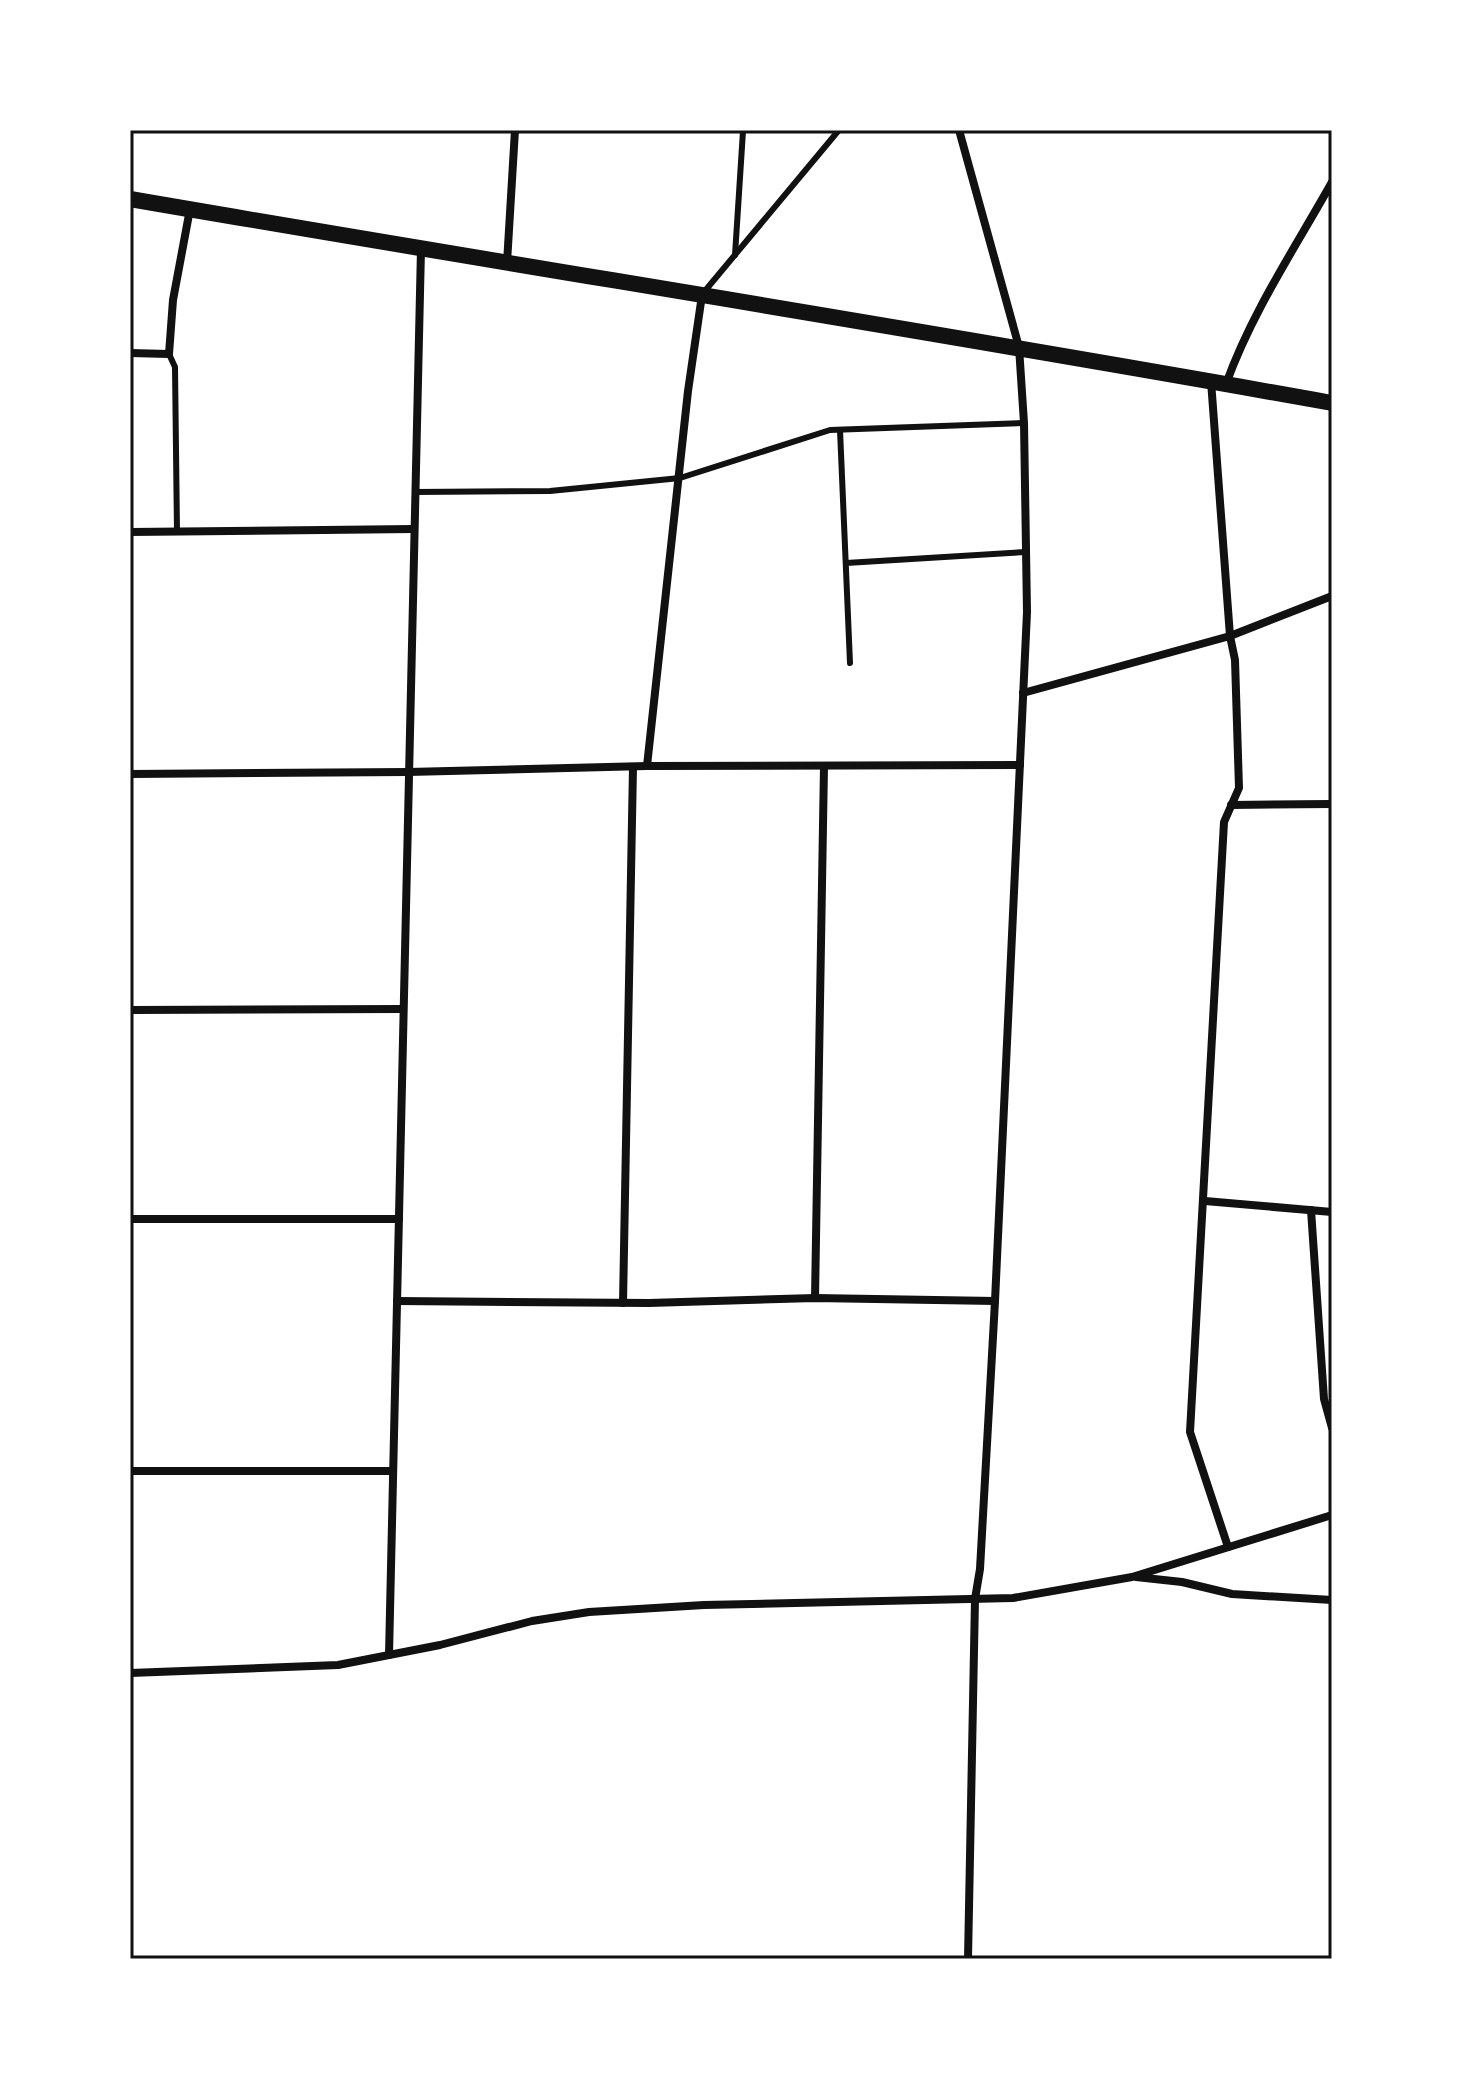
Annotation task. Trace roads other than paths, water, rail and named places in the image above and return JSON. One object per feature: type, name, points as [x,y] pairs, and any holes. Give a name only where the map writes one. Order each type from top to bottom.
[{"type":"main road","points":[[130,199],[1019,347],[1332,403]]},
{"type":"street","points":[[507,263],[515,130]]},
{"type":"street","points":[[959,130],[1019,347],[1024,423],[1026,552],[1023,693],[995,1301],[980,1569],[975,1599],[968,1959]]},
{"type":"street","points":[[1228,1547],[1190,1432],[1224,822],[1239,788],[1235,660],[1230,636],[1218,383],[1235,360],[1269,290],[1332,182]]},
{"type":"street","points":[[130,353],[169,354],[173,300],[190,209]]},
{"type":"street","points":[[389,1655],[421,249]]},
{"type":"street","points":[[647,766],[688,391],[702,295]]},
{"type":"street","points":[[130,532],[414,529]]},
{"type":"street","points":[[1023,693],[1230,636],[1332,596]]},
{"type":"street","points":[[130,774],[647,766],[1020,765]]},
{"type":"street","points":[[815,1298],[824,766]]},
{"type":"street","points":[[623,1303],[633,767]]},
{"type":"street","points":[[1231,805],[1332,804]]},
{"type":"street","points":[[130,1010],[403,1009]]},
{"type":"street","points":[[1205,1201],[1332,1212]]},
{"type":"street","points":[[1311,1210],[1324,1399],[1332,1428]]},
{"type":"street","points":[[130,1219],[399,1219]]},
{"type":"street","points":[[397,1301],[623,1303],[815,1298],[995,1301]]},
{"type":"street","points":[[130,1471],[393,1471]]},
{"type":"street","points":[[130,1673],[338,1665],[440,1645],[532,1621],[589,1612],[704,1605],[1013,1598],[1132,1577],[1332,1515]]},
{"type":"street","points":[[1132,1577],[1182,1582],[1232,1594],[1332,1600]]},
{"type":"lane","points":[[702,295],[839,130]]},
{"type":"lane","points":[[735,255],[743,131]]},
{"type":"lane","points":[[169,354],[175,367],[177,532]]},
{"type":"lane","points":[[415,492],[550,491],[680,478],[830,430],[1024,423]]},
{"type":"lane","points":[[840,430],[850,663]]},
{"type":"lane","points":[[846,563],[1026,552]]}]
